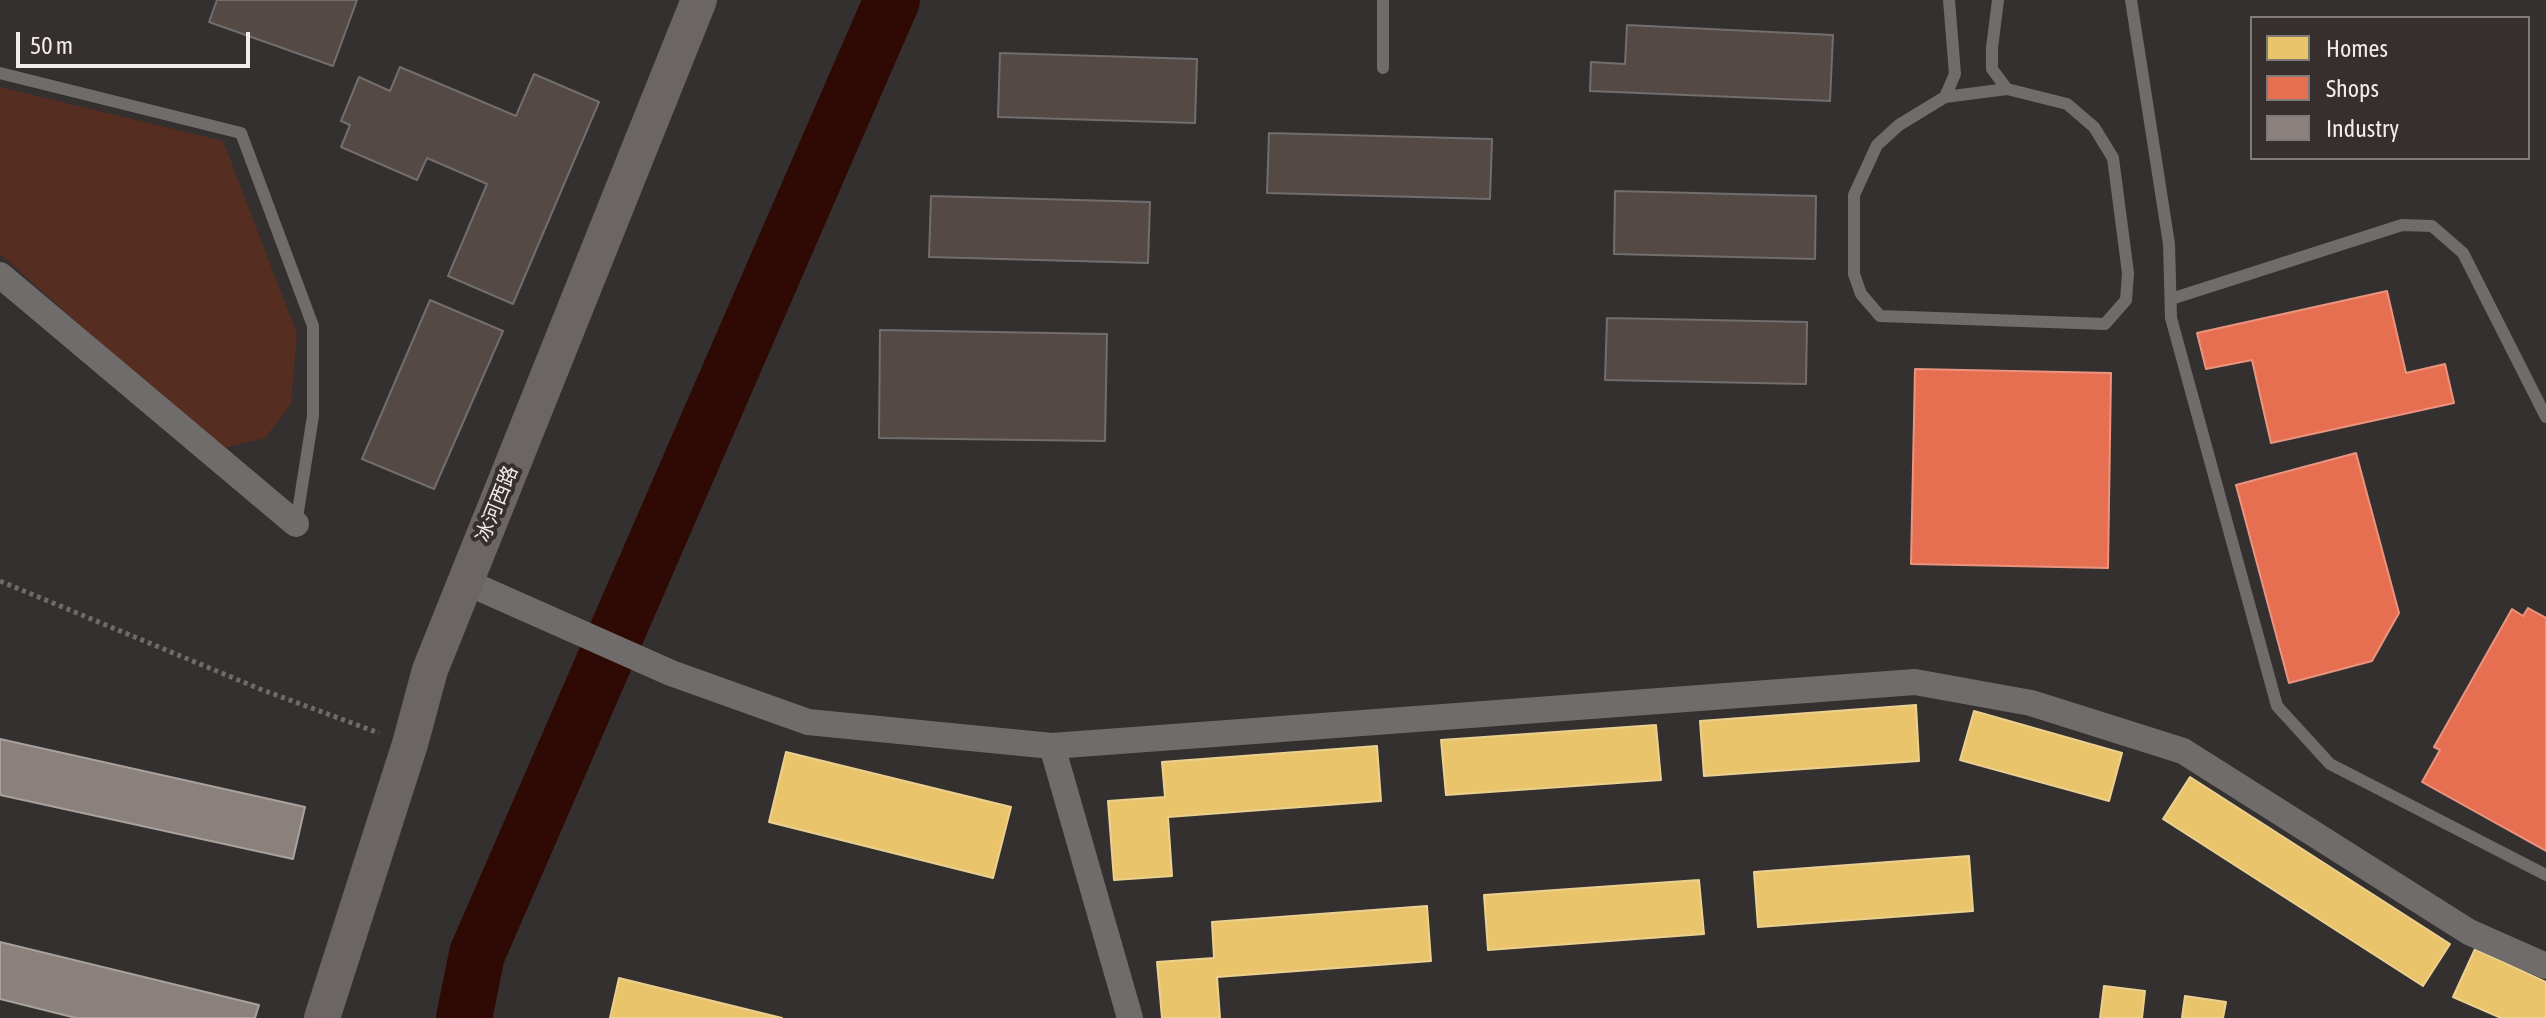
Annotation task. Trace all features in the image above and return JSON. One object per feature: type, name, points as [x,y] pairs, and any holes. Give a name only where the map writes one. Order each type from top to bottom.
[{"type":"main road","name":"冰河西路","points":[[322,1018],[410,744],[430,670],[699,0]]},
{"type":"street","points":[[0,275],[296,524]]},
{"type":"street","points":[[466,582],[671,673],[808,722],[1052,746],[1915,682],[2031,703],[2183,751],[2469,932],[2546,966]]},
{"type":"street","points":[[1052,746],[1130,1018]]},
{"type":"lane","points":[[1383,0],[1383,68]]},
{"type":"lane","points":[[1945,97],[1955,74],[1949,0]]},
{"type":"lane","points":[[1998,0],[1992,69],[2007,89]]},
{"type":"lane","points":[[2131,0],[2169,244],[2171,318],[2277,706],[2330,764],[2546,875]]},
{"type":"lane","points":[[0,73],[241,133],[313,326],[313,416],[296,524]]},
{"type":"lane","points":[[2007,89],[2067,104],[2094,127],[2113,158],[2128,273],[2126,300],[2105,324],[1880,316],[1861,294],[1854,274],[1854,195],[1877,145],[1899,125],[1945,97],[2007,89]]},
{"type":"lane","points":[[2171,299],[2402,225],[2432,226],[2463,253],[2546,417]]},
{"type":"path","points":[[0,581],[260,689],[410,744]]},
{"type":"shaded area","points":[[0,87],[223,141],[297,334],[291,404],[265,438],[220,449],[0,254]]},
{"type":"building: Homes","points":[[1916,705],[1919,761],[1704,776],[1700,721]]},
{"type":"building: Homes","points":[[1974,711],[2122,753],[2109,801],[1960,760]]},
{"type":"building: Homes","points":[[1656,725],[1661,780],[1446,795],[1441,740]]},
{"type":"building: Homes","points":[[1377,746],[1381,801],[1168,817],[1172,876],[1114,880],[1108,801],[1165,797],[1162,762]]},
{"type":"building: Homes","points":[[786,752],[1011,807],[993,878],[769,822]]},
{"type":"building: Homes","points":[[2190,777],[2450,944],[2423,986],[2163,819]]},
{"type":"building: Homes","points":[[1969,856],[1973,911],[1758,927],[1754,872]]},
{"type":"building: Homes","points":[[1699,880],[1704,934],[1488,950],[1484,895]]},
{"type":"building: Homes","points":[[1427,906],[1431,961],[1217,977],[1220,1018],[1162,1018],[1157,962],[1214,958],[1212,922]]},
{"type":"building: Homes","points":[[2475,949],[2546,982],[2546,1018],[2501,1018],[2453,997]]},
{"type":"building: Homes","points":[[619,978],[782,1018],[610,1018]]},
{"type":"building: Homes","points":[[2104,986],[2145,991],[2142,1018],[2100,1018]]},
{"type":"building: Homes","points":[[2185,996],[2226,1002],[2223,1018],[2182,1018]]},
{"type":"building: Shops","points":[[2387,291],[2406,373],[2445,364],[2454,403],[2271,443],[2252,360],[2206,369],[2197,333]]},
{"type":"building: Shops","points":[[1915,369],[2111,373],[2108,568],[1911,564]]},
{"type":"building: Shops","points":[[2356,453],[2399,613],[2372,661],[2289,683],[2236,485]]},
{"type":"building: Shops","points":[[2528,608],[2546,618],[2546,851],[2422,782],[2440,750],[2434,747],[2512,609],[2523,616]]},
{"type":"building: Industry","points":[[0,739],[305,807],[293,859],[0,795]]},
{"type":"building: Industry","points":[[0,942],[259,1005],[255,1018],[76,1018],[0,999]]},
{"type":"building: Other","points":[[217,0],[357,0],[333,66],[209,22]]},
{"type":"building: Other","points":[[1627,25],[1833,35],[1830,101],[1590,91],[1591,62],[1625,64]]},
{"type":"building: Other","points":[[1000,53],[1197,59],[1195,123],[998,117]]},
{"type":"building: Other","points":[[400,67],[516,116],[534,74],[599,102],[513,304],[448,276],[487,184],[427,158],[417,180],[341,147],[350,125],[341,121],[359,77],[390,91]]},
{"type":"building: Other","points":[[1269,133],[1492,139],[1490,199],[1267,193]]},
{"type":"building: Other","points":[[1615,191],[1816,196],[1815,259],[1614,254]]},
{"type":"building: Other","points":[[931,196],[1150,202],[1148,263],[929,257]]},
{"type":"building: Other","points":[[430,300],[503,331],[434,489],[362,459]]},
{"type":"building: Other","points":[[1607,318],[1807,322],[1806,384],[1605,380]]},
{"type":"building: Other","points":[[880,330],[1107,334],[1105,441],[879,438]]},
{"type":"waterway","points":[[464,1018],[477,954],[892,0]]}]
